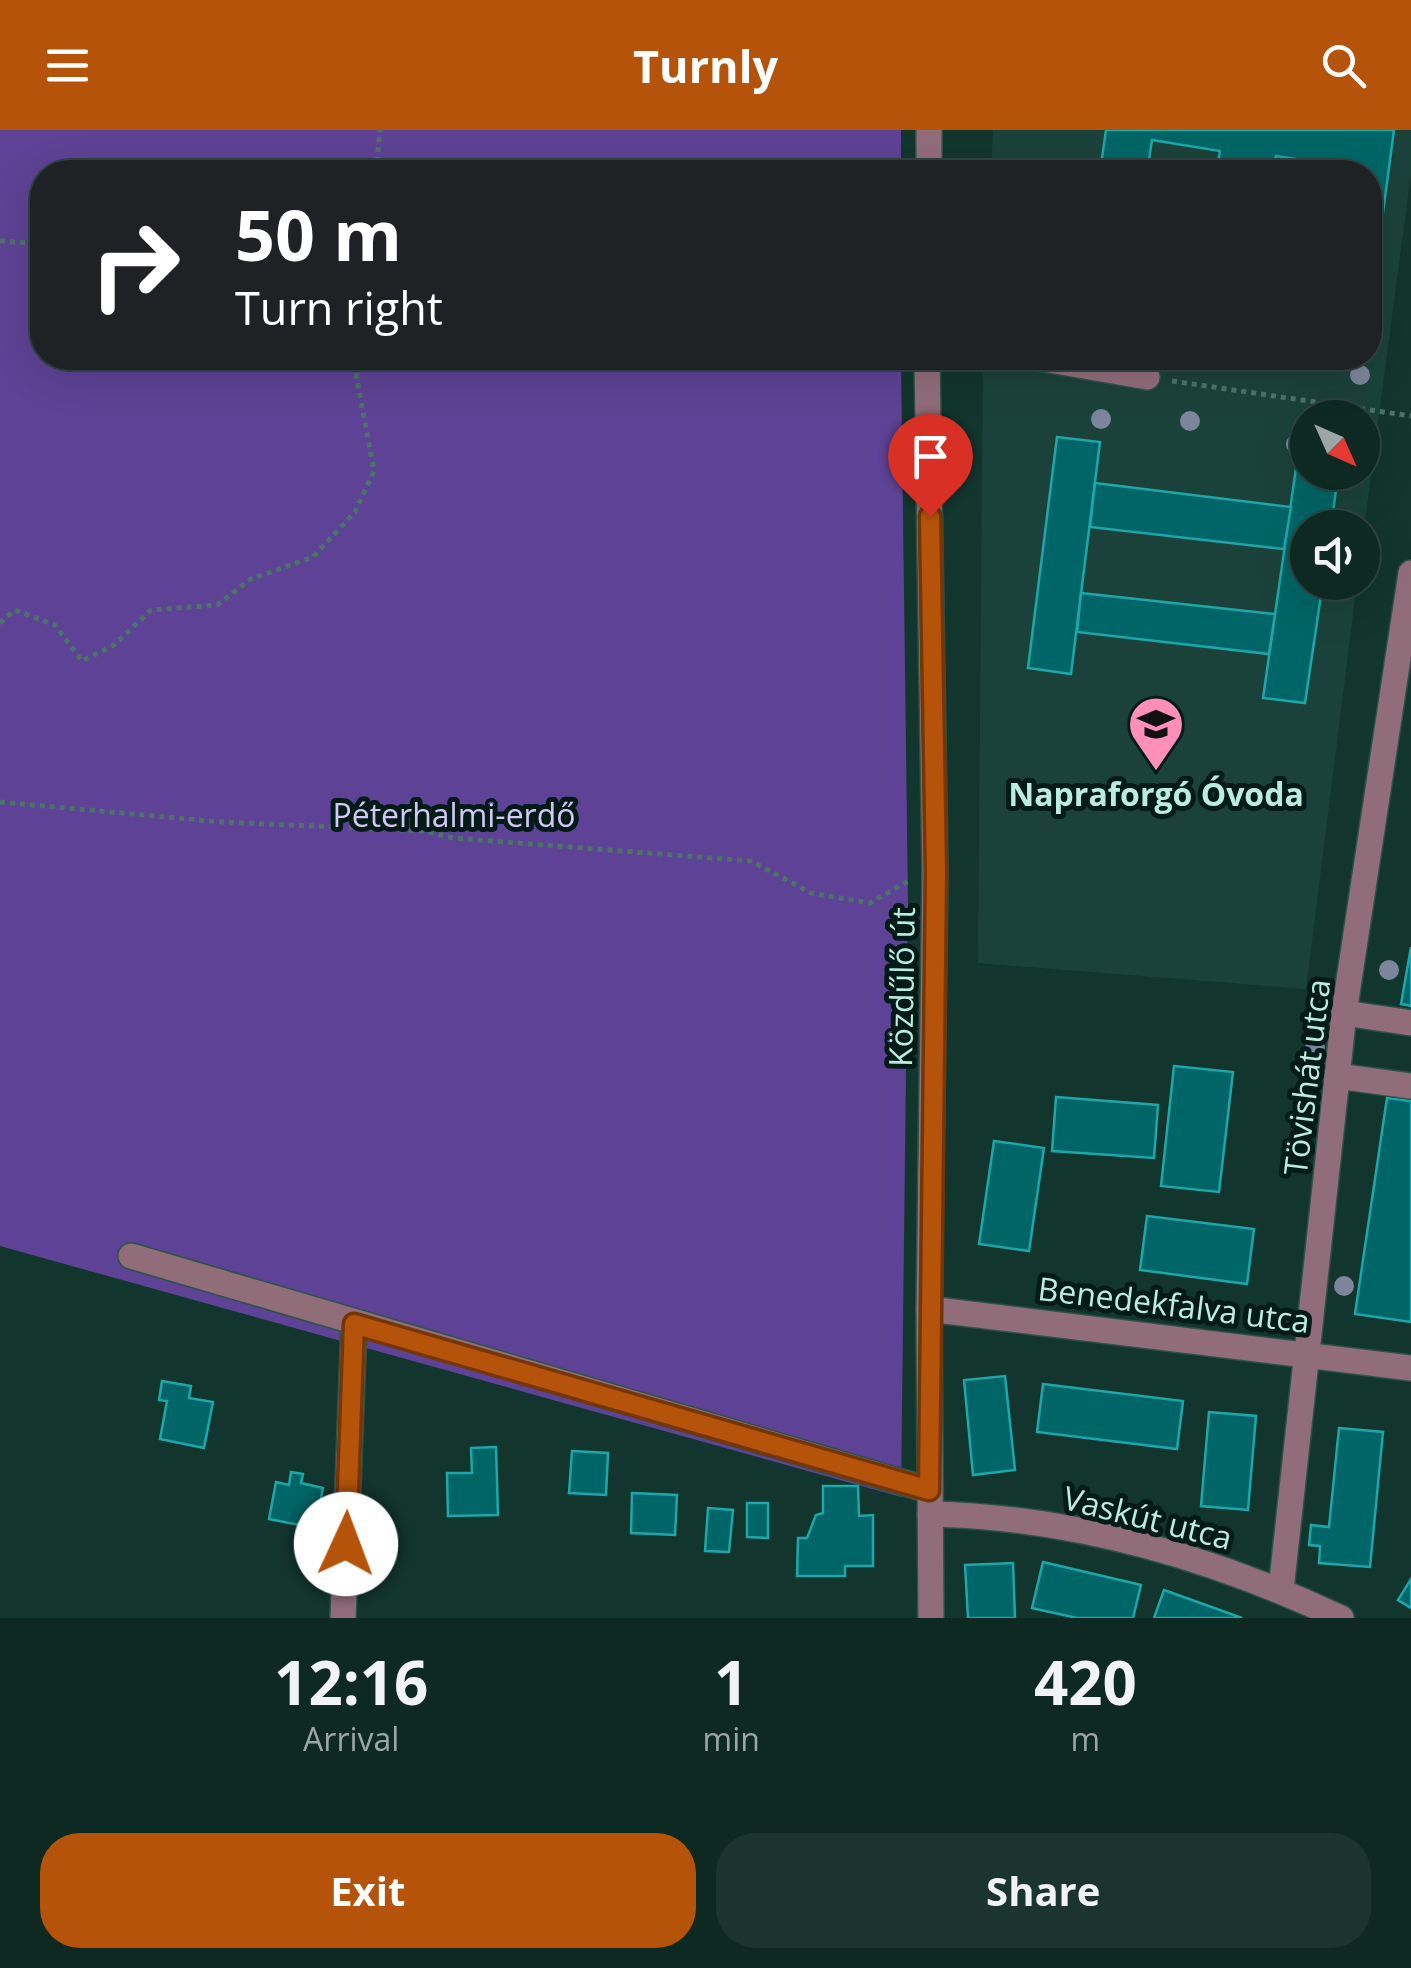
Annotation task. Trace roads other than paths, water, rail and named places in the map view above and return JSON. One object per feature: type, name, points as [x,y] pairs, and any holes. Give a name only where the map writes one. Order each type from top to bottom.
[{"type":"street","points":[[929,160],[930,130]]},
{"type":"street","name":"Közdűlő út","points":[[927,370],[936,872],[930,1308],[932,1618]]},
{"type":"street","points":[[1107,370],[1148,377]]},
{"type":"street","name":"Tövishát utca","points":[[1281,1590],[1344,1014],[1384,764],[1401,701],[1411,573]]},
{"type":"street","points":[[1384,764],[1411,768]]},
{"type":"street","points":[[1344,1014],[1411,1023]]},
{"type":"street","points":[[1337,1076],[1411,1086]]},
{"type":"street","name":"Vaskút utca","points":[[131,1256],[929,1502],[1138,1542],[1281,1590],[1341,1618]]},
{"type":"street","name":"Benedekfalva utca","points":[[930,1308],[1309,1352],[1411,1368]]},
{"type":"street","points":[[343,1618],[354,1324]]},
{"type":"place","name":"Napraforgó Óvoda","points":[[1156,773]]},
{"type":"park label","name":"Péterhalmi-erdő","points":[[454,814]]}]
